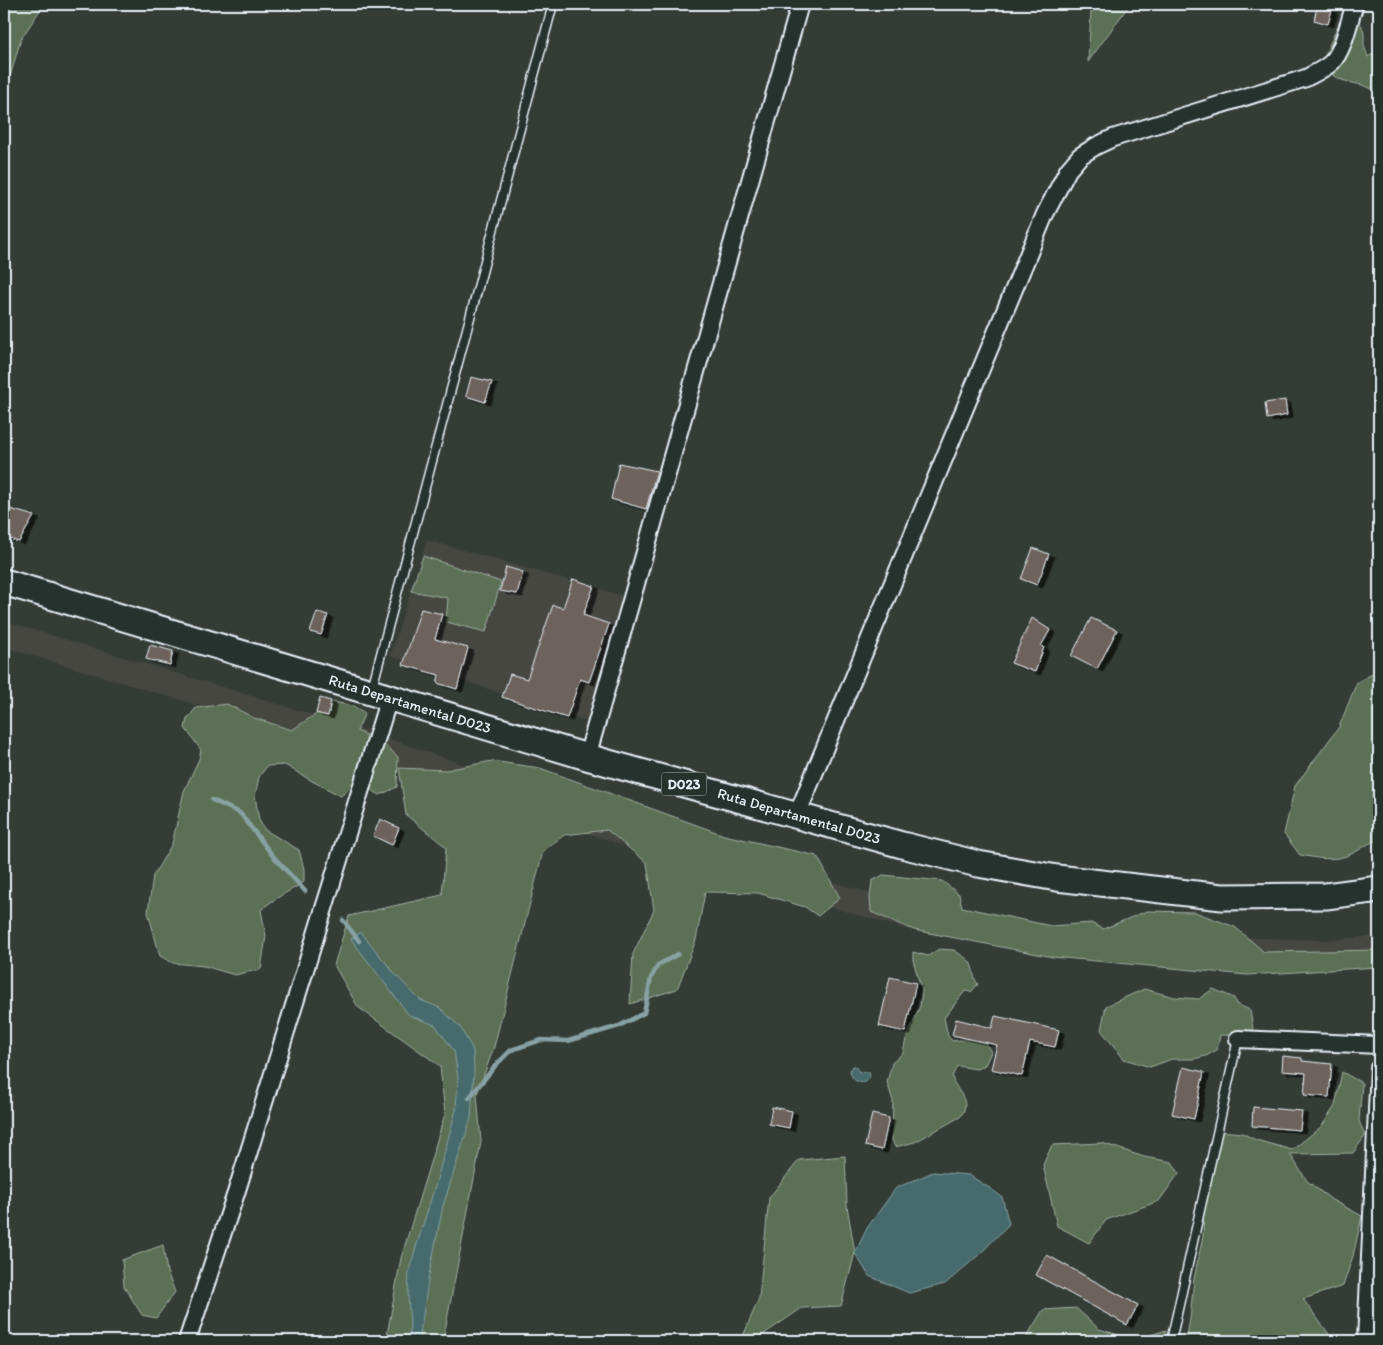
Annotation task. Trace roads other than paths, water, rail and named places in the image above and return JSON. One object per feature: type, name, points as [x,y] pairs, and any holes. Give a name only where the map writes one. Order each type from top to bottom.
[{"type":"main road","name":"Ruta Departamental D023","points":[[4,582],[587,757],[902,845],[978,864],[1057,878],[1222,896],[1326,896],[1379,889]]},
{"type":"street","points":[[587,757],[800,4]]},
{"type":"street","points":[[797,815],[1045,214],[1068,170],[1080,156],[1113,138],[1296,81],[1322,70],[1339,54],[1355,4]]},
{"type":"street","points":[[187,1341],[240,1181],[380,695]]},
{"type":"street","points":[[1238,1039],[1379,1045]]},
{"type":"street","points":[[1366,1341],[1379,1068]]},
{"type":"lane","points":[[380,695],[553,4]]},
{"type":"lane","points":[[1171,1341],[1238,1039]]},
{"type":"water","points":[[361,932],[394,973],[420,1000],[440,1008],[460,1027],[473,1050],[474,1071],[471,1118],[443,1206],[429,1275],[419,1341],[408,1341],[410,1325],[409,1270],[456,1110],[458,1077],[454,1051],[435,1025],[409,1015],[351,939]]},
{"type":"water","points":[[853,1066],[859,1072],[869,1072],[870,1077],[866,1082],[860,1082],[853,1078],[850,1070]]},
{"type":"water","points":[[933,1172],[969,1175],[991,1189],[1002,1197],[1009,1224],[980,1254],[945,1284],[909,1293],[869,1276],[855,1253],[867,1228],[896,1188]]},
{"type":"waterway","points":[[212,800],[240,813],[273,856],[305,891]]},
{"type":"waterway","points":[[343,920],[359,941]]},
{"type":"waterway","points":[[469,1098],[495,1066],[511,1050],[541,1040],[568,1041],[619,1026],[644,1013],[651,978],[658,965],[678,954]]}]
